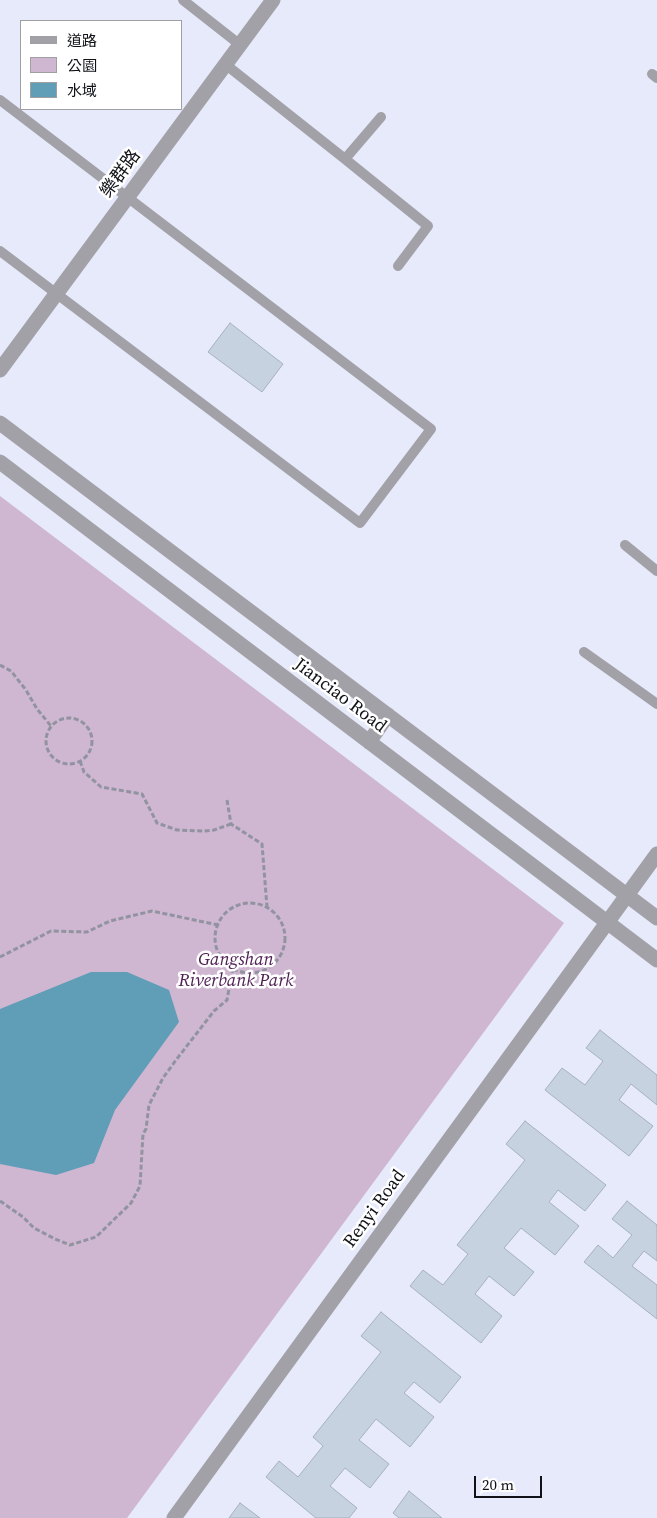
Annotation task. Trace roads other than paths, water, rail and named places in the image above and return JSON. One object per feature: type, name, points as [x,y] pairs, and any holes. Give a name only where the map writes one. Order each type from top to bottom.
[{"type":"street","name":"樂群路","points":[[0,370],[272,0]]},
{"type":"street","name":"Jianciao Road","points":[[0,423],[657,918]]},
{"type":"street","name":"Jianciao Road","points":[[0,462],[657,960]]},
{"type":"street","points":[[369,742],[388,715]]},
{"type":"street","name":"Renyi Road","points":[[174,1518],[657,854]]},
{"type":"lane","points":[[183,0],[239,44]]},
{"type":"lane","points":[[225,64],[428,226],[398,266]]},
{"type":"lane","points":[[0,100],[430,429],[360,523],[0,251]]},
{"type":"lane","points":[[345,159],[381,117]]},
{"type":"lane","points":[[625,545],[657,571]]},
{"type":"lane","points":[[584,652],[657,704]]},
{"type":"water","points":[[91,972],[127,972],[169,990],[179,1022],[115,1110],[94,1163],[56,1175],[0,1164],[0,1009]]},
{"type":"park label","name":"Gangshan Riverbank Park","points":[[236,970]]}]
